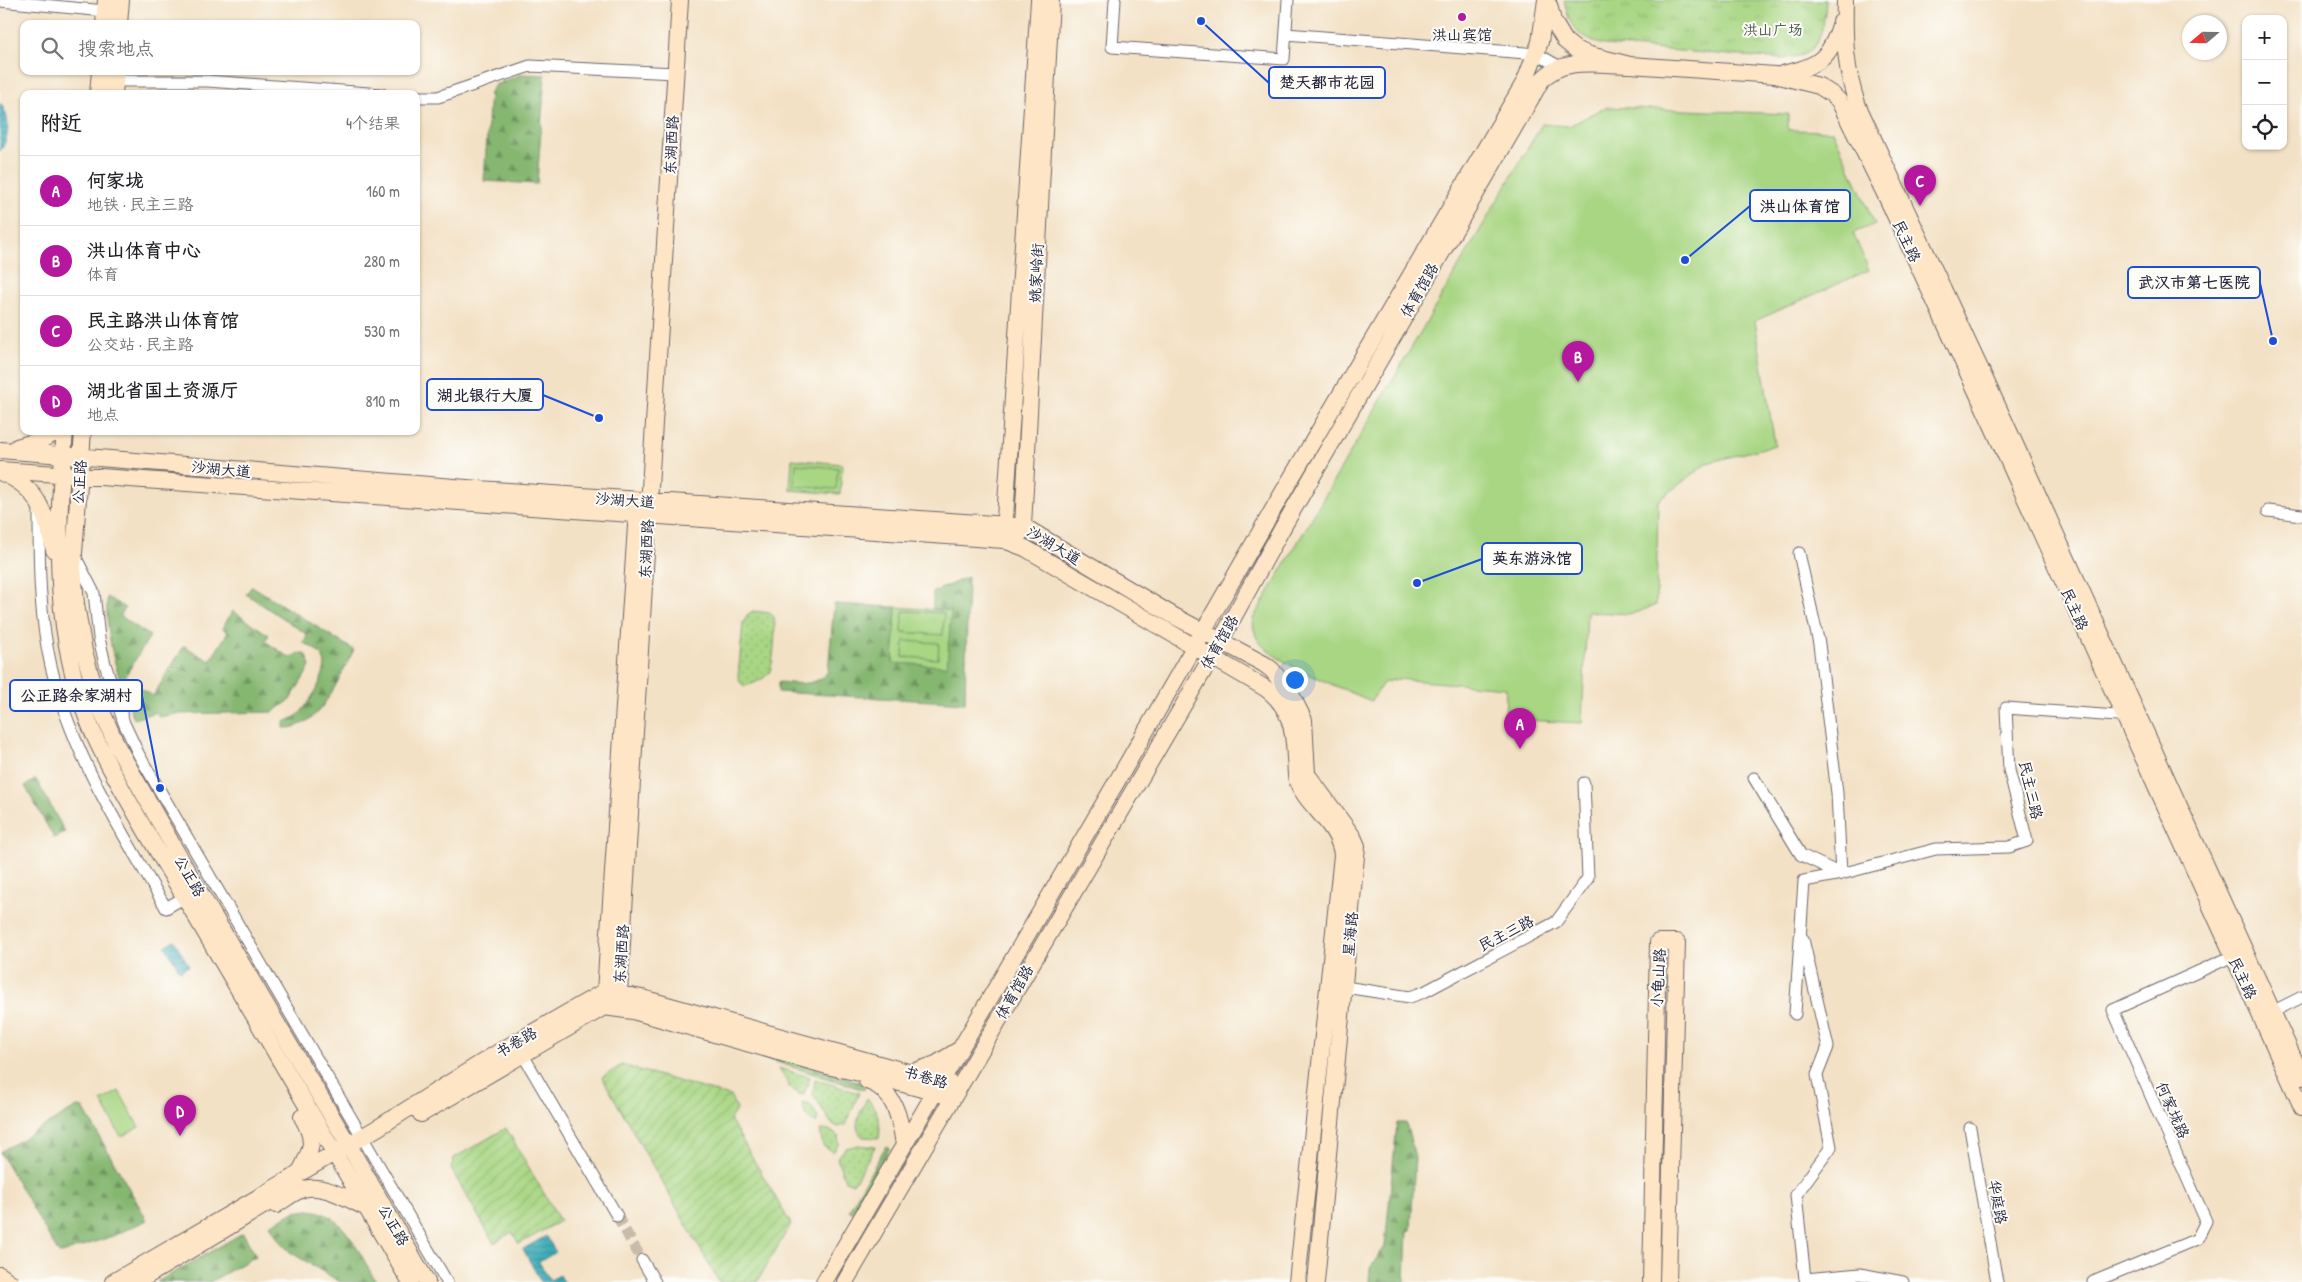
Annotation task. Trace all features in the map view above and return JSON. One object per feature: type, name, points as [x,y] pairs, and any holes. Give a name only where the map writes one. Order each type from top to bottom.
[{"type":"main road","points":[[119,20],[121,0]]},
{"type":"main road","name":"东湖西路","points":[[612,1000],[671,73],[673,0]]},
{"type":"main road","name":"东湖西路","points":[[671,73],[680,0]]},
{"type":"main road","name":"姚家岭街","points":[[1008,536],[1039,0]]},
{"type":"main road","name":"姚家岭街","points":[[1008,536],[1023,526],[1051,0]]},
{"type":"main road","points":[[1547,0],[1556,27],[1570,46],[1590,55],[1630,65]]},
{"type":"main road","name":"体育馆路","points":[[824,1282],[1204,632],[1286,487],[1479,163],[1525,81],[1542,34],[1547,0]]},
{"type":"main road","points":[[1775,75],[1807,69],[1819,62],[1832,48],[1845,5]]},
{"type":"main road","points":[[1845,5],[1848,74],[1852,109]]},
{"type":"main road","points":[[1560,66],[1630,65],[1775,75],[1804,81],[1826,89],[1852,109]]},
{"type":"main road","name":"体育馆路","points":[[845,1282],[1211,658],[1287,519],[1541,81],[1547,74],[1560,66]]},
{"type":"main road","points":[[98,90],[100,75]]},
{"type":"main road","name":"民主路","points":[[1852,109],[1988,416],[2302,1077]]},
{"type":"main road","points":[[0,450],[29,444],[50,435]]},
{"type":"main road","name":"公正路","points":[[65,435],[59,572],[62,621],[83,708],[101,750],[280,1059],[344,1153],[427,1282]]},
{"type":"main road","name":"公正路","points":[[83,435],[74,554],[74,588],[78,624],[92,684],[111,733],[344,1153],[367,1208],[410,1282]]},
{"type":"main road","name":"沙湖大道","points":[[0,450],[643,508],[1008,536],[1033,553],[1211,658]]},
{"type":"main road","points":[[0,471],[23,484],[39,502],[48,524],[59,572]]},
{"type":"main road","name":"沙湖大道","points":[[0,471],[643,508]]},
{"type":"main road","name":"沙湖大道","points":[[1023,526],[1220,641]]},
{"type":"main road","name":"星海路","points":[[1220,641],[1264,664],[1278,677],[1292,696],[1304,720],[1307,774],[1353,837],[1357,846],[1316,1282]]},
{"type":"main road","name":"星海路","points":[[1211,658],[1265,688],[1280,701],[1290,717],[1293,729],[1297,780],[1339,841],[1342,866],[1327,984],[1297,1282]]},
{"type":"main road","name":"民主路","points":[[2131,717],[2233,956],[2302,1107]]},
{"type":"main road","name":"小龟山路","points":[[1651,1282],[1658,942],[1677,942],[1668,1282]]},
{"type":"main road","name":"书卷路","points":[[365,1140],[523,1055],[612,1000],[853,1072],[938,1087],[955,1092]]},
{"type":"main road","name":"书卷路","points":[[137,1282],[256,1211],[497,1053],[612,1000],[910,1073],[938,1087]]},
{"type":"main road","points":[[910,1073],[936,1064],[961,1048]]},
{"type":"main road","points":[[280,1059],[278,1075],[311,1134],[310,1151],[300,1172]]},
{"type":"main road","points":[[853,1072],[863,1080],[878,1086],[889,1096],[898,1116],[904,1144]]},
{"type":"main road","name":"书卷路","points":[[114,1282],[300,1172],[344,1153]]},
{"type":"main road","points":[[256,1211],[263,1212],[299,1191],[310,1188],[327,1191],[367,1208]]},
{"type":"main road","points":[[0,1275],[10,1282]]},
{"type":"street","points":[[1115,0],[1112,46],[1284,59],[1288,0]]},
{"type":"street","points":[[0,1],[105,12]]},
{"type":"street","points":[[1286,34],[1536,54],[1560,66]]},
{"type":"street","points":[[420,97],[438,97],[530,66],[671,73]]},
{"type":"street","points":[[115,82],[207,81],[328,90]]},
{"type":"street","points":[[39,502],[41,603],[51,665],[59,695],[91,776],[166,908],[185,897]]},
{"type":"street","points":[[2268,511],[2302,515]]},
{"type":"street","points":[[1754,778],[1801,855],[1841,874],[1837,793],[1820,653],[1799,553]]},
{"type":"street","points":[[74,554],[94,593],[103,657],[117,703],[131,739],[164,800],[365,1140],[446,1282]]},
{"type":"street","name":"民主三路","points":[[1801,926],[1804,881],[1841,874],[1936,849],[2009,848],[2028,841],[2009,770],[2006,708],[2131,717]]},
{"type":"street","name":"民主三路","points":[[1327,984],[1410,997],[1424,992],[1556,922],[1588,878],[1584,782]]},
{"type":"street","points":[[1795,1014],[1801,926]]},
{"type":"street","points":[[1801,926],[1828,1047],[1816,1075],[1831,1147],[1796,1195],[1805,1279],[1860,1274],[1903,1282]]},
{"type":"street","name":"何家垅路","points":[[2093,1282],[2197,1240],[2206,1221],[2113,1010],[2233,956]]},
{"type":"street","points":[[2272,1012],[2302,997]]},
{"type":"street","points":[[523,1055],[617,1216]]},
{"type":"street","name":"华庭路","points":[[1970,1128],[1997,1282]]},
{"type":"street","points":[[642,1260],[655,1282]]},
{"type":"green space","name":"洪山广场","points":[[1564,0],[1826,0],[1822,28],[1813,47],[1802,55],[1781,59],[1604,45],[1587,39],[1576,30],[1569,17]]},
{"type":"green space","points":[[522,74],[545,75],[537,184],[484,181],[490,92],[495,85]]},
{"type":"green space","points":[[1606,107],[1788,114],[1788,130],[1833,131],[1875,224],[1853,233],[1869,270],[1755,321],[1775,445],[1707,463],[1658,501],[1656,605],[1632,614],[1587,612],[1582,723],[1505,719],[1506,688],[1397,679],[1383,683],[1371,701],[1313,676],[1282,660],[1261,644],[1253,626],[1253,619],[1542,124],[1569,126]]},
{"type":"green space","points":[[792,459],[842,464],[840,494],[790,490]]},
{"type":"green space","points":[[796,464],[838,468],[836,489],[794,486]]},
{"type":"green space","points":[[968,577],[965,703],[778,692],[778,682],[812,682],[818,680],[828,671],[834,604],[896,607],[893,663],[951,611],[933,610],[933,592]]},
{"type":"green space","points":[[252,586],[354,650],[327,700],[308,720],[297,726],[284,728],[284,722],[298,715],[312,697],[321,680],[325,665],[324,660],[318,652],[303,642],[308,635],[246,594]]},
{"type":"green space","points":[[107,597],[125,608],[120,616],[150,636],[124,678],[153,696],[184,646],[210,661],[228,632],[222,628],[233,611],[269,635],[265,641],[290,658],[300,653],[307,655],[310,667],[290,700],[273,712],[175,714],[159,717],[157,712],[134,719],[114,660],[108,628]]},
{"type":"green space","points":[[896,607],[951,611],[947,666],[893,663]]},
{"type":"green space","points":[[753,611],[770,613],[774,617],[775,637],[773,654],[769,673],[758,681],[744,686],[738,677],[743,623],[748,614]]},
{"type":"green space","points":[[903,611],[944,613],[943,635],[902,632]]},
{"type":"green space","points":[[904,641],[939,643],[938,659],[903,657]]},
{"type":"green space","points":[[36,779],[65,832],[54,838],[25,786]]},
{"type":"green space","points":[[772,1055],[866,1084],[864,1090],[770,1060]]},
{"type":"green space","points":[[622,1065],[730,1096],[737,1109],[730,1119],[791,1224],[757,1282],[719,1282],[602,1077]]},
{"type":"green space","points":[[779,1068],[810,1077],[804,1094],[801,1095],[790,1088]]},
{"type":"green space","points":[[815,1079],[859,1093],[846,1125],[838,1127],[831,1123],[813,1094]]},
{"type":"green space","points":[[119,1091],[139,1127],[121,1137],[101,1101]]},
{"type":"green space","points":[[867,1098],[878,1116],[879,1138],[863,1137],[857,1128],[858,1118]]},
{"type":"green space","points":[[802,1103],[810,1105],[818,1117],[816,1124],[805,1114]]},
{"type":"green space","points":[[77,1107],[83,1108],[147,1220],[113,1236],[59,1254],[0,1152]]},
{"type":"green space","points":[[1397,1123],[1406,1123],[1415,1157],[1411,1230],[1407,1231],[1405,1282],[1369,1282],[1370,1268],[1385,1246]]},
{"type":"green space","points":[[506,1128],[560,1221],[519,1244],[512,1232],[494,1243],[451,1169],[454,1158]]},
{"type":"green space","points":[[820,1130],[829,1130],[838,1136],[839,1144],[833,1152],[823,1146]]},
{"type":"green space","points":[[858,1145],[875,1147],[853,1184],[845,1181],[837,1158],[846,1148]]},
{"type":"green space","points":[[886,1146],[890,1148],[853,1213],[849,1210]]},
{"type":"green space","points":[[308,1210],[321,1212],[341,1226],[350,1236],[376,1282],[340,1282],[290,1252],[280,1242],[270,1225],[294,1212]]},
{"type":"green space","points":[[243,1233],[256,1256],[210,1282],[157,1282]]},
{"type":"water","points":[[0,103],[6,114],[8,127],[6,140],[0,151]]},
{"type":"water","points":[[174,940],[189,966],[180,971],[165,946]]},
{"type":"water","points":[[546,1236],[556,1252],[539,1262],[550,1280],[560,1275],[564,1282],[541,1282],[523,1249]]},
{"type":"tunnel","points":[[617,1216],[642,1260]]},
{"type":"place","name":"洪山宾馆","points":[[1462,17]]},
{"type":"place","name":"楚天都市花园","points":[[1201,21]]},
{"type":"place","name":"民主路洪山体育馆","points":[[1920,206]]},
{"type":"place","name":"洪山体育馆","points":[[1685,260]]},
{"type":"place","name":"武汉市第七医院","points":[[2273,341]]},
{"type":"place","name":"洪山体育中心","points":[[1578,382]]},
{"type":"place","name":"湖北银行大厦","points":[[599,418]]},
{"type":"place","name":"英东游泳馆","points":[[1417,583]]},
{"type":"place","name":"何家垅","points":[[1520,749]]},
{"type":"place","name":"公正路余家湖村","points":[[160,788]]},
{"type":"place","name":"湖北省国土资源厅","points":[[180,1136]]}]
